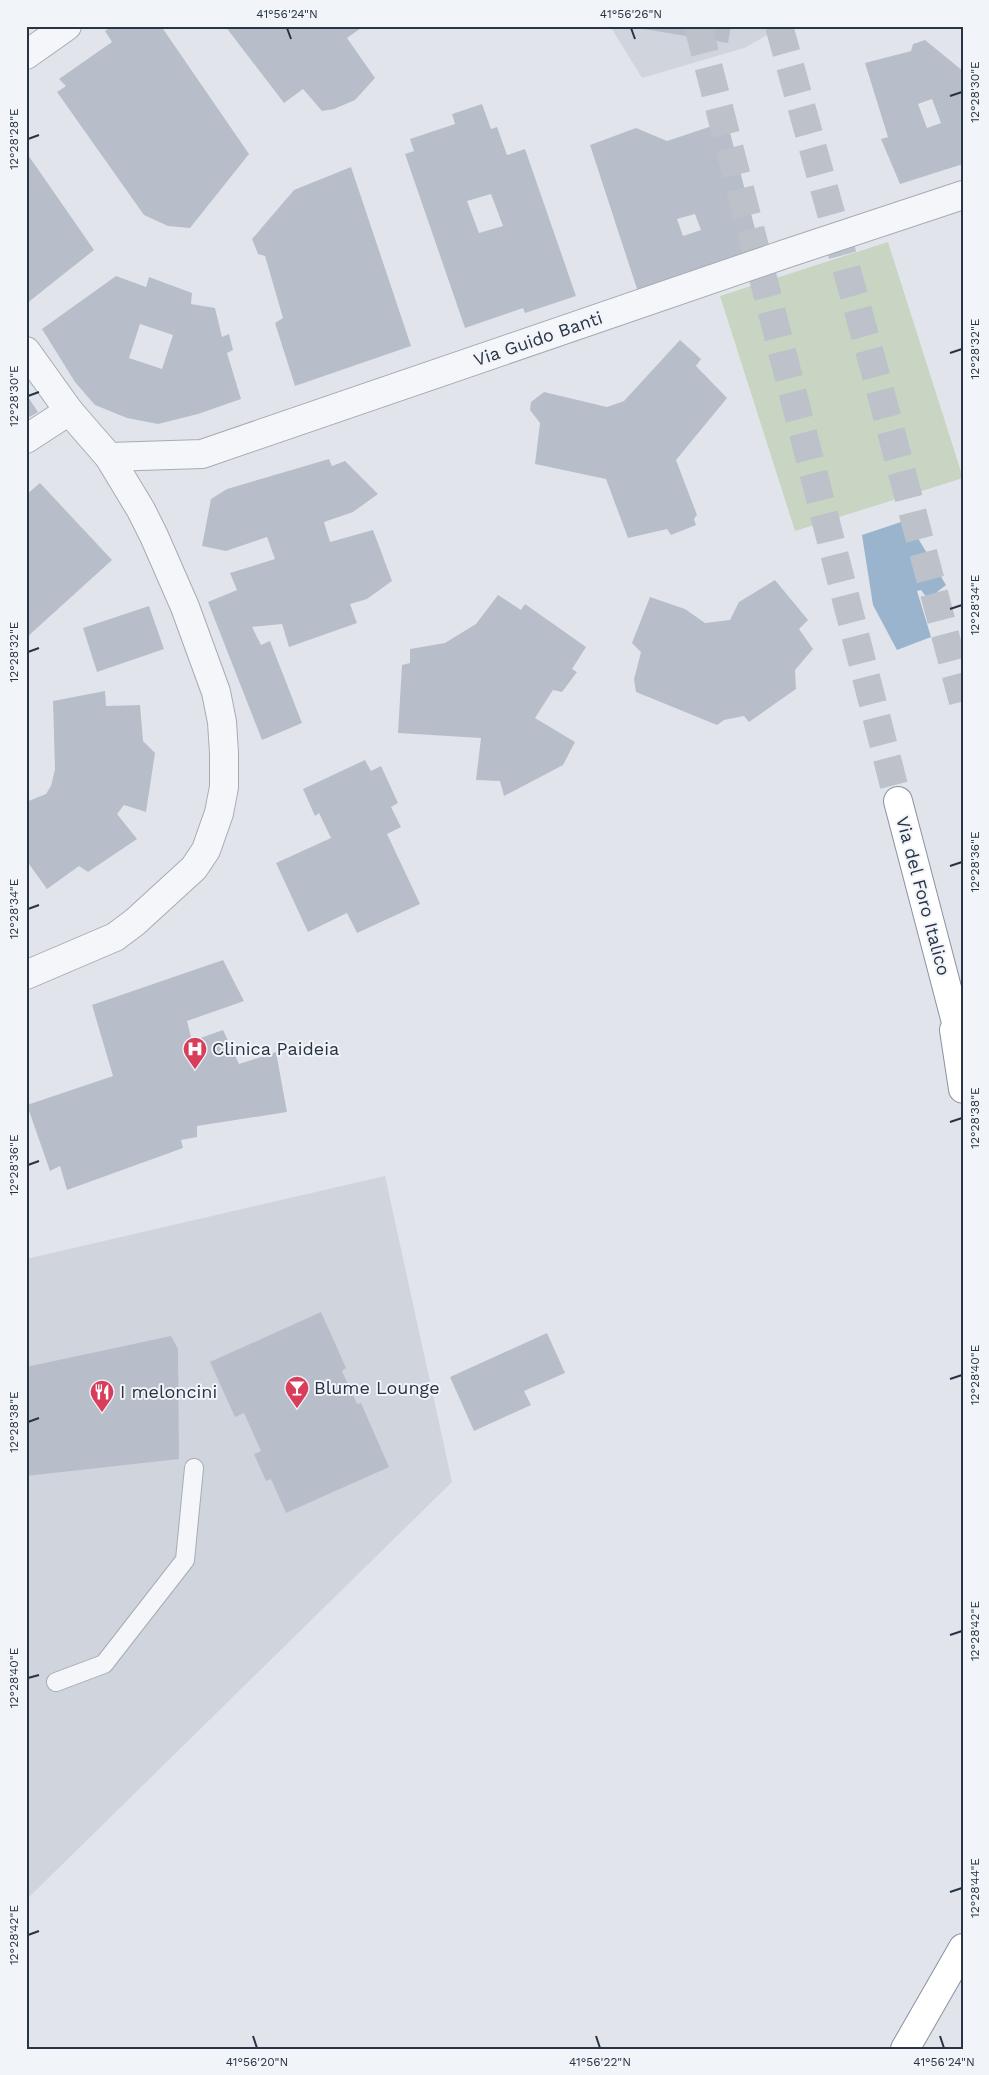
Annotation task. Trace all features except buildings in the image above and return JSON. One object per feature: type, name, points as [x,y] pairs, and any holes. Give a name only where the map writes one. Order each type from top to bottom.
[{"type":"highway","name":"Via del Foro Italico","points":[[898,801],[955,985],[963,1049]]},
{"type":"highway","points":[[955,985],[963,1089]]},
{"type":"highway","points":[[905,2049],[963,1948]]},
{"type":"street","points":[[26,55],[67,26]]},
{"type":"street","name":"Via Guido Banti","points":[[109,457],[202,454],[784,254],[963,195]]},
{"type":"street","points":[[26,351],[69,411],[109,457],[141,510],[188,616],[216,692],[222,722],[224,753],[222,801],[211,839],[201,859],[135,922],[105,942],[26,975]]},
{"type":"street","points":[[26,439],[69,411]]},
{"type":"lane","points":[[56,1682],[104,1664],[185,1560],[194,1468]]},
{"type":"shaded area","points":[[610,26],[784,26],[744,48],[642,78]]},
{"type":"shaded area","points":[[385,1176],[452,1482],[26,1900],[26,1259]]},
{"type":"green space","points":[[888,242],[963,478],[795,531],[720,296]]},
{"type":"water","points":[[907,520],[946,585],[928,599],[921,590],[917,591],[931,637],[897,650],[873,605],[862,535]]},
{"type":"tunnel","points":[[698,26],[898,801]]},
{"type":"tunnel","points":[[779,26],[877,379],[963,702]]},
{"type":"place","name":"Clinica Paideia","points":[[195,1070]]},
{"type":"place","name":"Blume Lounge","points":[[297,1409]]},
{"type":"place","name":"I meloncini","points":[[102,1413]]}]
